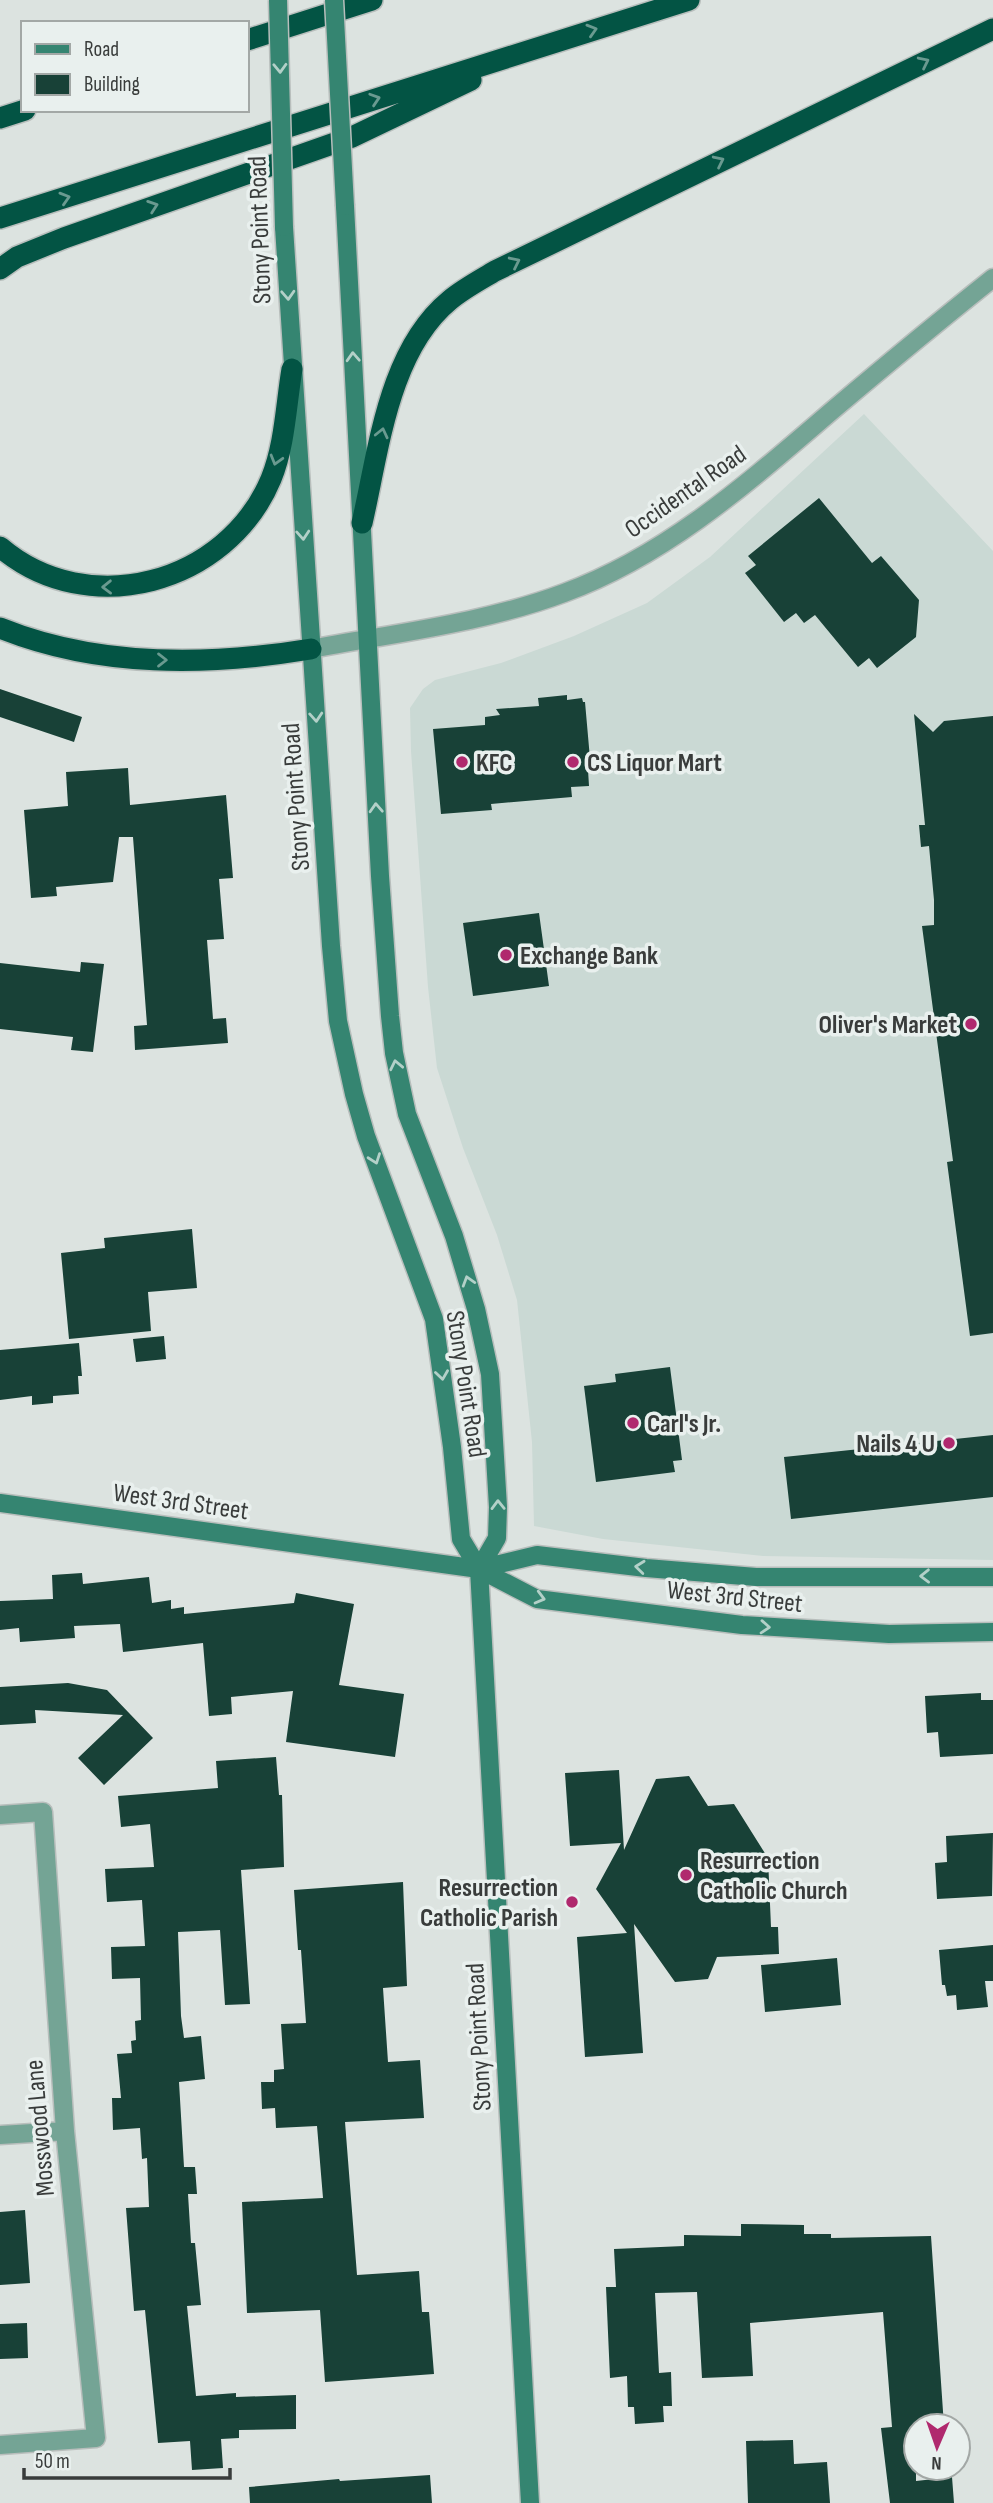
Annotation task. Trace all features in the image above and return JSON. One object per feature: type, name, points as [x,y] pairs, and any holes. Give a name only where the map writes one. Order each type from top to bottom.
[{"type":"highway","points":[[248,40],[372,0]]},
{"type":"highway","points":[[0,218],[689,0]]},
{"type":"highway","points":[[362,523],[399,373],[425,326],[449,301],[495,271],[993,29]]},
{"type":"highway","points":[[0,269],[17,257],[52,242],[352,137],[548,44]]},
{"type":"highway","points":[[0,118],[21,111]]},
{"type":"highway","points":[[0,547],[37,570],[65,581],[94,587],[125,587],[154,582],[183,572],[227,541],[246,520],[271,479],[279,452],[292,369]]},
{"type":"highway","points":[[0,628],[47,645],[112,658],[207,659],[311,649]]},
{"type":"main road","name":"Stony Point Road","points":[[278,0],[284,227],[292,369],[332,957],[342,1047],[366,1136],[434,1319],[452,1447],[461,1539],[479,1569],[530,2503]]},
{"type":"main road","name":"Stony Point Road","points":[[334,0],[380,876],[394,1053],[407,1114],[454,1236],[473,1297],[489,1374],[498,1538],[479,1569]]},
{"type":"main road","name":"West 3rd Street","points":[[0,1503],[479,1569],[537,1600],[742,1625],[889,1634],[993,1632]]},
{"type":"main road","name":"West 3rd Street","points":[[479,1569],[537,1555],[756,1577],[993,1577]]},
{"type":"street","name":"Occidental Road","points":[[311,649],[537,602],[592,582],[649,552],[729,498],[993,278]]},
{"type":"street","name":"Mosswood Lane","points":[[0,1815],[43,1812],[65,2131],[96,2438],[0,2445]]},
{"type":"street","points":[[0,2135],[65,2131]]},
{"type":"shaded area","points":[[864,414],[993,551],[993,1560],[763,1556],[603,1539],[534,1526],[532,1442],[517,1300],[497,1235],[463,1148],[437,1068],[428,987],[410,708],[423,689],[435,680],[501,663],[574,636],[647,603],[710,557]]},
{"type":"building","points":[[819,498],[872,563],[881,556],[919,600],[916,637],[877,668],[869,658],[858,667],[815,615],[804,623],[796,613],[784,622],[745,573],[756,565],[748,556]]},
{"type":"building","points":[[0,689],[82,717],[74,742],[0,717]]},
{"type":"building","points":[[567,695],[567,700],[582,698],[585,702],[591,770],[588,770],[589,786],[571,787],[572,797],[491,804],[492,810],[441,814],[433,729],[485,725],[485,717],[500,715],[496,709],[539,706],[538,698]]},
{"type":"building","points":[[914,714],[933,732],[944,721],[993,716],[993,1333],[970,1336],[947,1162],[953,1161],[922,926],[934,925],[934,900],[929,846],[921,847],[919,825],[925,825]]},
{"type":"building","points":[[128,768],[130,805],[226,795],[233,878],[219,879],[224,939],[207,940],[213,1019],[226,1018],[228,1043],[135,1050],[134,1026],[147,1025],[133,837],[119,837],[113,882],[56,887],[57,896],[31,898],[24,810],[68,806],[66,772]]},
{"type":"building","name":"Exchange Bank","points":[[539,913],[549,986],[473,996],[463,923]]},
{"type":"building","points":[[81,962],[104,964],[93,1052],[71,1050],[73,1037],[0,1029],[0,963],[80,972]]},
{"type":"building","points":[[192,1229],[197,1288],[148,1292],[151,1331],[69,1339],[61,1253],[105,1248],[104,1238]]},
{"type":"building","points":[[164,1336],[166,1359],[136,1362],[133,1339]]},
{"type":"building","points":[[79,1343],[82,1376],[78,1376],[79,1394],[53,1396],[53,1403],[32,1405],[32,1396],[0,1400],[0,1350]]},
{"type":"building","name":"Carl's Jr.","points":[[670,1367],[682,1460],[673,1461],[675,1472],[596,1482],[584,1386],[616,1382],[615,1374]]},
{"type":"building","points":[[993,1435],[993,1497],[791,1519],[784,1457]]},
{"type":"building","points":[[82,1573],[83,1584],[149,1577],[152,1603],[171,1600],[171,1609],[184,1607],[184,1614],[294,1603],[296,1593],[354,1604],[339,1685],[404,1694],[395,1757],[286,1742],[293,1691],[231,1697],[232,1714],[209,1716],[203,1643],[123,1652],[120,1624],[74,1626],[75,1638],[20,1642],[19,1628],[0,1630],[0,1601],[53,1599],[52,1575]]},
{"type":"building","points":[[68,1683],[107,1690],[153,1738],[104,1785],[78,1758],[123,1715],[35,1710],[36,1723],[0,1725],[0,1687]]},
{"type":"building","points":[[981,1693],[981,1700],[993,1700],[993,1754],[940,1757],[938,1732],[927,1733],[925,1696]]},
{"type":"building","points":[[276,1757],[279,1795],[282,1795],[284,1867],[241,1870],[250,2004],[225,2005],[220,1930],[178,1932],[184,2038],[201,2036],[205,2079],[179,2082],[184,2167],[195,2167],[197,2194],[188,2194],[191,2243],[195,2243],[201,2305],[187,2306],[196,2396],[236,2393],[236,2397],[296,2395],[296,2429],[239,2430],[239,2438],[221,2439],[223,2468],[192,2470],[190,2441],[158,2443],[145,2310],[134,2311],[126,2208],[149,2207],[147,2158],[142,2159],[140,2128],[113,2130],[112,2098],[121,2098],[117,2054],[132,2053],[131,2041],[136,2040],[135,2021],[141,2020],[140,1978],[112,1979],[111,1947],[145,1946],[142,1900],[107,1902],[105,1869],[154,1867],[150,1824],[121,1827],[118,1796],[218,1788],[216,1761]]},
{"type":"building","name":"Resurrection Catholic Church","points":[[619,1770],[624,1850],[656,1779],[689,1776],[708,1806],[734,1804],[768,1858],[771,1927],[778,1927],[779,1954],[717,1957],[708,1979],[675,1982],[634,1924],[643,2053],[585,2057],[577,1937],[627,1933],[596,1889],[621,1843],[570,1846],[565,1773]]},
{"type":"building","points":[[993,1833],[992,1896],[937,1899],[935,1863],[947,1862],[946,1836]]},
{"type":"building","points":[[403,1882],[407,1986],[383,1988],[388,2062],[420,2060],[424,2118],[345,2122],[357,2275],[419,2271],[422,2312],[429,2312],[434,2374],[325,2382],[320,2310],[247,2313],[242,2202],[323,2198],[317,2126],[276,2128],[275,2108],[262,2109],[261,2082],[274,2082],[274,2070],[284,2069],[281,2024],[306,2023],[294,1890]]},
{"type":"building","points":[[993,1945],[993,1981],[985,1981],[988,2007],[957,2010],[956,1995],[947,1996],[945,1985],[942,1985],[939,1950]]},
{"type":"building","points":[[837,1958],[841,2005],[765,2012],[761,1965]]},
{"type":"building","points":[[25,2210],[30,2283],[0,2285],[0,2212]]},
{"type":"building","points":[[741,2224],[804,2225],[804,2234],[831,2234],[831,2238],[931,2236],[943,2412],[902,2412],[902,2482],[952,2482],[954,2503],[890,2503],[881,2428],[892,2427],[883,2312],[750,2323],[753,2376],[702,2378],[697,2292],[655,2293],[659,2373],[671,2372],[672,2406],[663,2406],[664,2422],[635,2424],[634,2407],[628,2407],[627,2376],[610,2378],[606,2287],[616,2287],[614,2249],[684,2246],[684,2235],[741,2236]]},
{"type":"building","points":[[27,2323],[28,2358],[0,2359],[0,2324]]},
{"type":"building","points":[[793,2440],[794,2464],[827,2462],[830,2503],[748,2503],[746,2441]]},
{"type":"building","points":[[430,2475],[432,2503],[250,2503],[249,2487]]},
{"type":"place","name":"KFC","points":[[462,762]]},
{"type":"place","name":"CS Liquor Mart","points":[[573,762]]},
{"type":"place","name":"Exchange Bank","points":[[506,955]]},
{"type":"place","name":"Oliver's Market","points":[[971,1024]]},
{"type":"place","name":"Carl's Jr.","points":[[633,1423]]},
{"type":"place","name":"Nails 4 U","points":[[949,1443]]},
{"type":"place","name":"Resurrection Catholic Church","points":[[686,1875]]},
{"type":"place","name":"Resurrection Catholic Parish","points":[[572,1902]]}]
